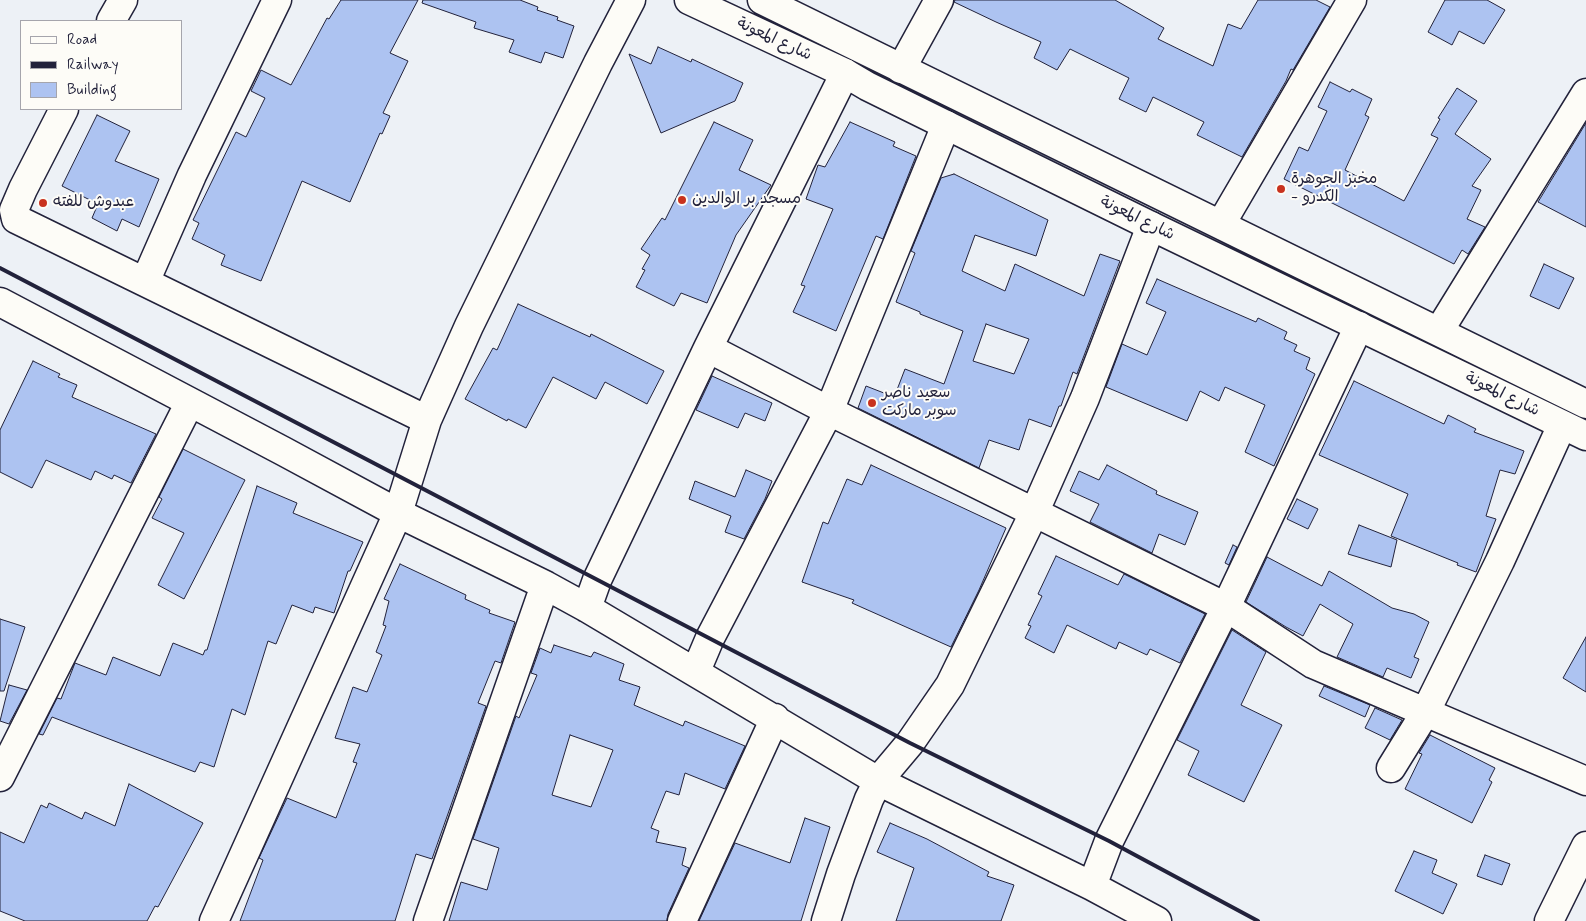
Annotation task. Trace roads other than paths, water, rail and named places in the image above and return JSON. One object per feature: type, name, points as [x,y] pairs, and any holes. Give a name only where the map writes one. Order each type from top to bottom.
[{"type":"main road","points":[[112,20],[123,0]]},
{"type":"main road","points":[[145,282],[197,166],[277,0]]},
{"type":"main road","points":[[214,921],[398,513],[427,420],[473,318],[632,0]]},
{"type":"main road","name":"شارع المعونة","points":[[689,0],[725,7],[867,86],[1574,431]]},
{"type":"main road","points":[[901,69],[939,0]]},
{"type":"main road","points":[[1221,224],[1352,0]]},
{"type":"main road","name":"شارع المعونة","points":[[776,3],[901,69],[1586,404]]},
{"type":"main road","points":[[587,608],[597,580],[708,348],[845,73]]},
{"type":"main road","points":[[1439,331],[1586,93]]},
{"type":"main road","points":[[63,110],[22,189],[14,210],[16,219],[427,420]]},
{"type":"main road","points":[[696,672],[710,638],[829,411],[946,125]]},
{"type":"main road","points":[[826,921],[840,874],[869,799],[878,781],[910,743],[950,685],[1035,512],[1085,398],[1151,226]]},
{"type":"main road","points":[[0,302],[398,513],[545,585],[775,718],[878,781],[1092,886],[1157,921]]},
{"type":"main road","points":[[1092,886],[1109,841],[1226,607],[1359,326]]},
{"type":"main road","points":[[708,348],[829,411],[1226,607],[1313,664],[1586,781]]},
{"type":"main road","points":[[0,777],[190,402]]},
{"type":"main road","points":[[1390,768],[1425,713],[1500,561],[1574,431]]},
{"type":"main road","points":[[428,921],[545,585]]},
{"type":"main road","points":[[682,921],[775,718]]},
{"type":"main road","points":[[1549,921],[1586,846]]},
{"type":"railway","points":[[0,268],[910,743],[1109,841],[1258,921]]},
{"type":"place","name":"مخبز الجوهرة - الكدرو","points":[[1281,189]]},
{"type":"place","name":"مسجد بر الوالدين","points":[[682,200]]},
{"type":"place","name":"عبدوش للفته","points":[[43,203]]},
{"type":"place","name":"سعيد ناصر سوبر ماركت","points":[[872,403]]}]
